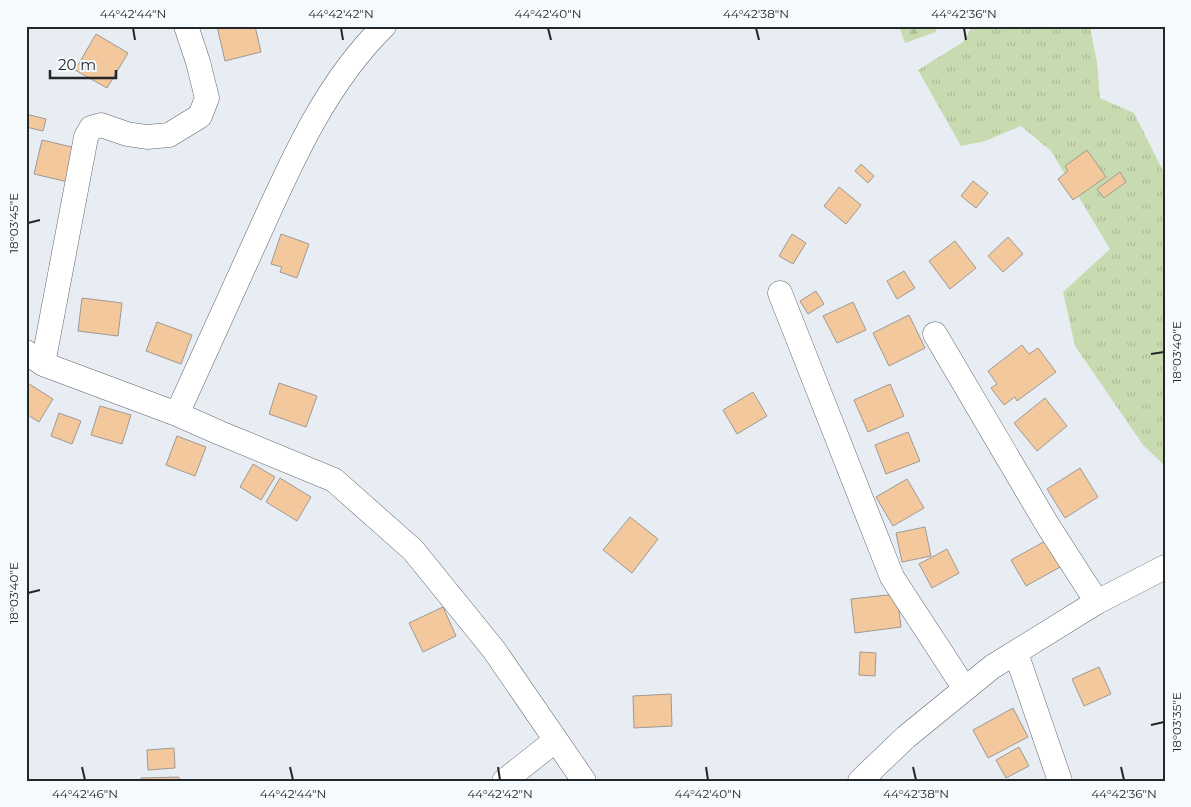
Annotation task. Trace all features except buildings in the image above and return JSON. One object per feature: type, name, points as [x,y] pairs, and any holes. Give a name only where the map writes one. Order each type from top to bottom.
[{"type":"street","points":[[186,26],[207,98],[200,116],[169,135],[147,137],[127,134],[101,125],[92,128],[86,137],[35,358],[177,414],[334,480],[412,550],[494,650],[584,781]]},
{"type":"street","points":[[177,414],[283,181],[323,106],[344,72],[368,42],[384,26]]},
{"type":"street","points":[[780,293],[892,577],[964,689]]},
{"type":"street","points":[[935,334],[1043,517],[1096,602]]},
{"type":"street","points":[[860,781],[906,737],[992,667],[1096,602],[1165,567]]},
{"type":"street","points":[[1016,653],[1060,781]]},
{"type":"street","points":[[504,781],[556,740]]},
{"type":"green space","points":[[899,26],[937,26],[936,32],[905,43]]},
{"type":"green space","points":[[973,26],[1090,26],[1097,63],[1100,98],[1134,113],[1165,175],[1165,466],[1143,445],[1075,346],[1063,292],[1110,249],[1051,151],[1021,126],[985,141],[961,146],[918,70],[963,42]]}]
